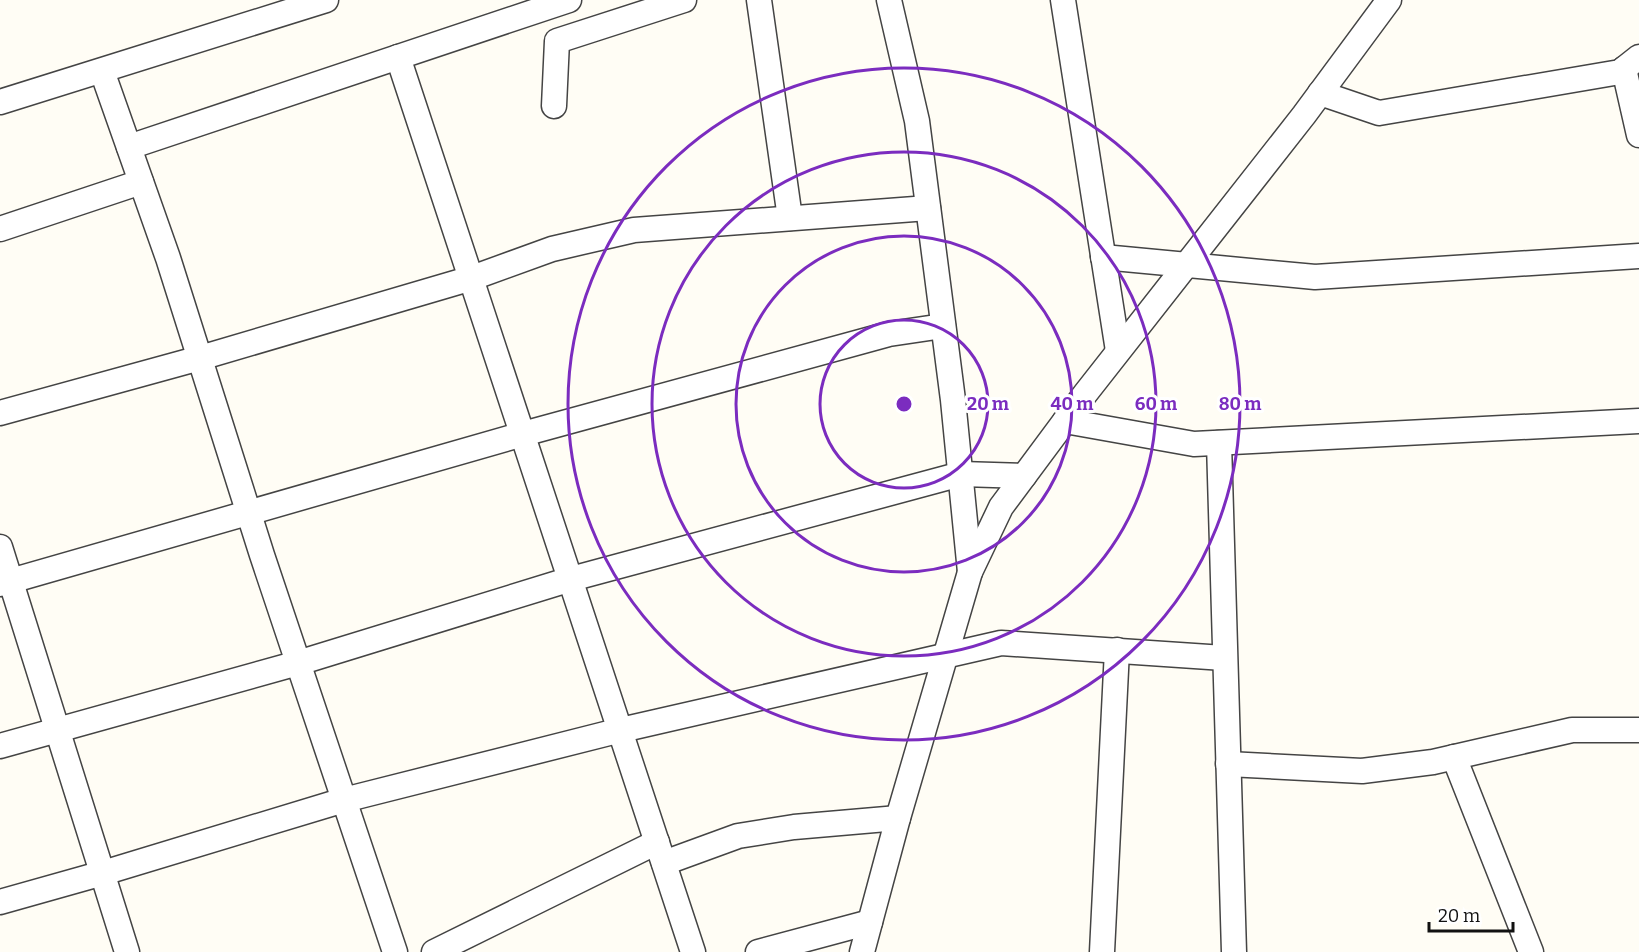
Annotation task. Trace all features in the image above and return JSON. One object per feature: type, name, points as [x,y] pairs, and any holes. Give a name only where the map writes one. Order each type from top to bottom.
[{"type":"street","points":[[0,102],[326,0]]},
{"type":"street","points":[[129,147],[568,0]]},
{"type":"street","points":[[554,106],[557,42],[684,0]]},
{"type":"street","points":[[759,0],[790,218]]},
{"type":"street","points":[[889,0],[917,121],[943,326],[970,572]]},
{"type":"street","points":[[1063,0],[1118,351]]},
{"type":"street","points":[[862,952],[898,818],[970,572],[1001,507],[1118,351],[1320,93],[1389,0]]},
{"type":"street","points":[[398,57],[693,952]]},
{"type":"street","points":[[1320,93],[1379,113],[1620,72],[1631,63]]},
{"type":"street","points":[[1631,63],[1639,135]]},
{"type":"street","points":[[102,71],[168,258],[248,512],[395,952]]},
{"type":"street","points":[[0,229],[141,182]]},
{"type":"street","points":[[0,413],[200,358],[472,278],[552,249],[634,230],[928,208]]},
{"type":"street","points":[[1103,257],[1315,277],[1639,256]]},
{"type":"street","points":[[5,583],[523,434],[889,334],[943,326]]},
{"type":"street","points":[[1065,421],[1194,444],[1639,421]]},
{"type":"street","points":[[1219,443],[1234,952]]},
{"type":"street","points":[[0,746],[298,663],[571,579],[960,474],[1024,476]]},
{"type":"street","points":[[0,547],[5,583],[59,729],[127,952]]},
{"type":"street","points":[[0,902],[344,800],[621,730],[1000,643],[1224,658]]},
{"type":"street","points":[[1102,952],[1117,651]]},
{"type":"street","points":[[1228,765],[1362,771],[1434,762],[1572,730],[1639,730]]},
{"type":"street","points":[[1454,757],[1531,952]]},
{"type":"street","points":[[434,952],[661,852],[794,827],[898,818]]},
{"type":"street","points":[[758,952],[870,922]]}]
